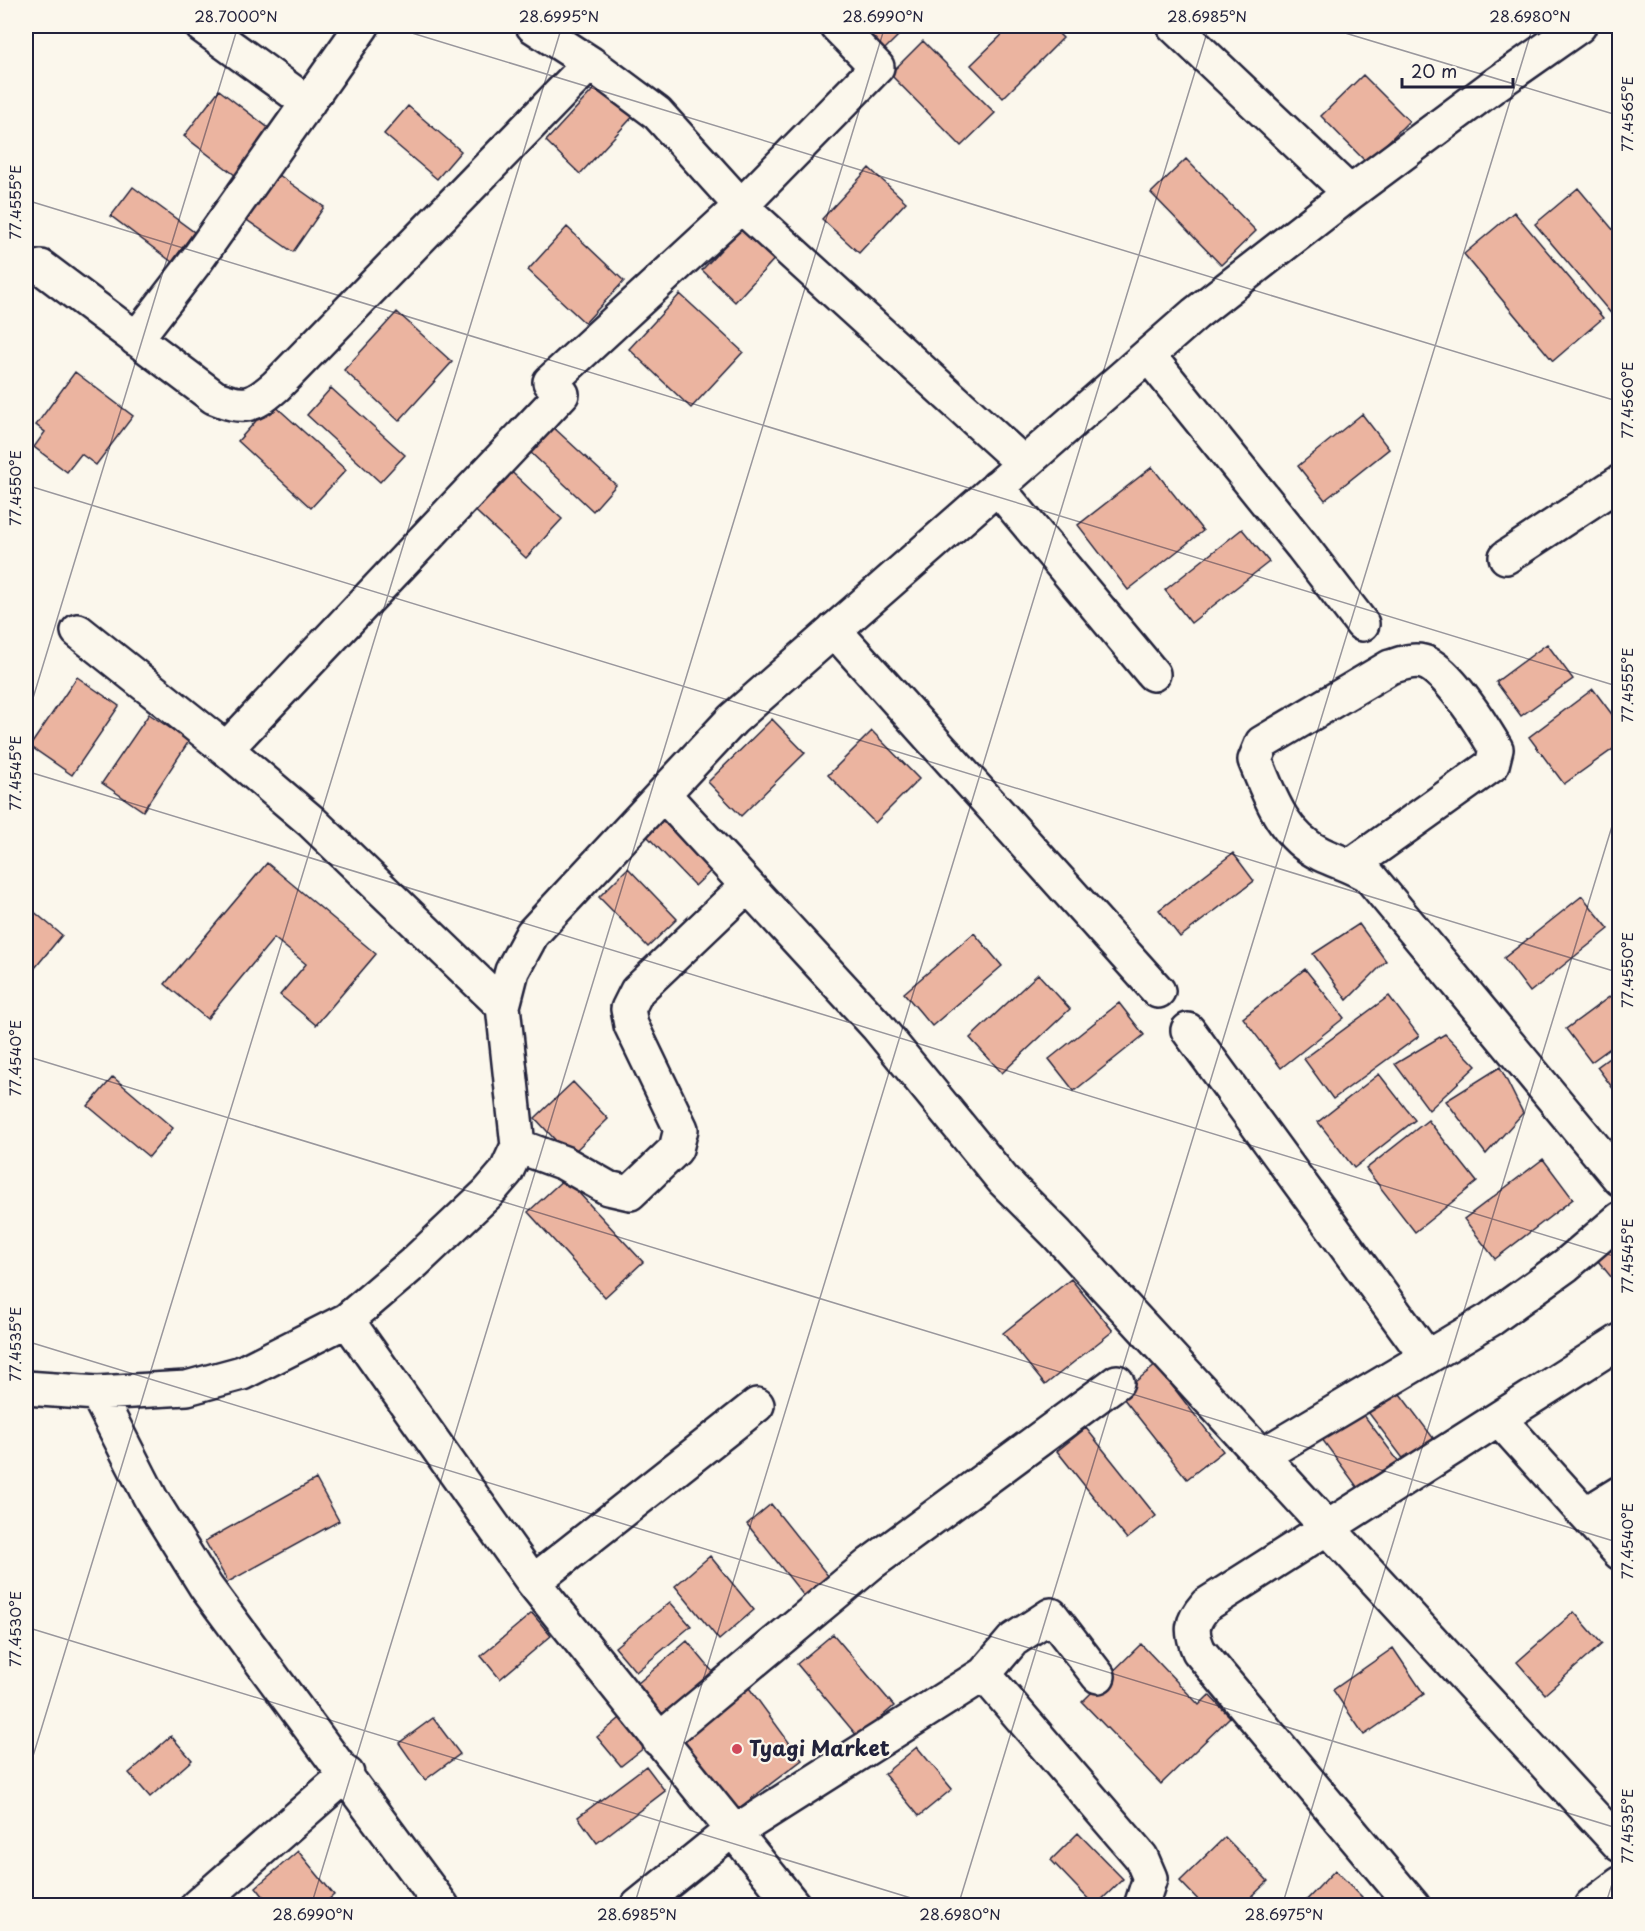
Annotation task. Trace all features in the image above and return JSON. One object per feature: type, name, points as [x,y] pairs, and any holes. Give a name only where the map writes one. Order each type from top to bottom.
[{"type":"street","points":[[202,26],[308,103]]},
{"type":"street","points":[[136,339],[196,261],[362,26]]},
{"type":"street","points":[[226,749],[556,388],[741,206],[877,66],[837,26]]},
{"type":"street","points":[[1174,26],[1350,193]]},
{"type":"street","points":[[26,1388],[97,1393],[187,1388],[242,1373],[347,1320],[488,1193],[506,1172],[518,1146],[503,1006],[512,971],[532,934],[733,719],[1195,314],[1350,193],[1579,26]]},
{"type":"street","points":[[551,30],[590,63],[657,113],[741,206],[1024,464]]},
{"type":"street","points":[[41,267],[214,397],[245,406],[260,400],[590,63]]},
{"type":"street","points":[[1148,355],[1362,624]]},
{"type":"street","points":[[1506,557],[1620,482]]},
{"type":"street","points":[[997,487],[1153,674]]},
{"type":"street","points":[[834,630],[1158,992]]},
{"type":"street","points":[[78,631],[226,749],[312,822],[503,1006]]},
{"type":"street","points":[[1352,865],[1492,765],[1496,749],[1471,708],[1436,670],[1424,662],[1408,661],[1390,667],[1262,743],[1255,760],[1278,815],[1296,836],[1320,854],[1352,865],[1369,876],[1620,1179]]},
{"type":"street","points":[[664,795],[877,1026],[1003,1180],[1057,1234],[1620,1845]]},
{"type":"street","points":[[518,1146],[564,1163],[608,1188],[630,1193],[676,1149],[681,1129],[631,1025],[628,1009],[637,991],[747,886]]},
{"type":"street","points":[[1188,1030],[1426,1356]]},
{"type":"street","points":[[1261,1456],[1491,1319],[1566,1264],[1620,1219]]},
{"type":"street","points":[[347,1320],[532,1582],[794,1905]]},
{"type":"street","points":[[1413,1905],[1200,1651],[1191,1634],[1195,1617],[1206,1605],[1620,1341]]},
{"type":"street","points":[[659,1740],[870,1564],[1117,1382]]},
{"type":"street","points":[[97,1393],[152,1499],[206,1587],[442,1905]]},
{"type":"street","points":[[532,1582],[758,1405]]},
{"type":"street","points":[[1499,1419],[1620,1553]]},
{"type":"street","points":[[1586,1514],[1620,1493]]},
{"type":"street","points":[[638,1905],[732,1830],[746,1825],[984,1674],[1013,1640],[1051,1615],[1098,1676]]},
{"type":"street","points":[[984,1674],[1141,1857],[1150,1878],[1141,1905]]},
{"type":"street","points":[[197,1905],[347,1774]]},
{"type":"street","points":[[1591,1905],[1620,1884]]},
{"type":"building","points":[[859,26],[908,26],[882,52]]},
{"type":"building","points":[[1011,26],[1051,26],[1063,38],[1003,98],[971,65]]},
{"type":"building","points":[[923,41],[995,113],[961,146],[890,74]]},
{"type":"building","points":[[1363,75],[1409,121],[1367,163],[1321,116]]},
{"type":"building","points":[[602,80],[637,112],[580,174],[546,141]]},
{"type":"building","points":[[219,90],[279,136],[244,182],[184,136]]},
{"type":"building","points":[[408,106],[461,151],[437,179],[384,134]]},
{"type":"building","points":[[1186,159],[1256,231],[1221,265],[1151,193]]},
{"type":"building","points":[[869,168],[906,202],[859,253],[822,219]]},
{"type":"building","points":[[272,170],[324,207],[293,252],[241,216]]},
{"type":"building","points":[[133,187],[194,232],[172,262],[111,216]]},
{"type":"building","points":[[1578,188],[1620,238],[1620,324],[1535,224]]},
{"type":"building","points":[[1514,212],[1603,318],[1553,361],[1464,254]]},
{"type":"building","points":[[746,223],[779,254],[735,302],[702,270]]},
{"type":"building","points":[[567,227],[624,281],[585,323],[528,270]]},
{"type":"building","points":[[680,294],[743,352],[691,408],[629,349]]},
{"type":"building","points":[[397,312],[452,362],[399,421],[344,370]]},
{"type":"building","points":[[75,372],[133,416],[96,465],[81,454],[67,472],[34,447],[45,432],[36,425]]},
{"type":"building","points":[[331,388],[405,455],[380,482],[307,415]]},
{"type":"building","points":[[272,403],[346,470],[311,508],[238,441]]},
{"type":"building","points":[[1362,414],[1389,449],[1325,500],[1298,466]]},
{"type":"building","points":[[553,427],[616,485],[593,511],[530,452]]},
{"type":"building","points":[[502,463],[562,519],[526,558],[466,502]]},
{"type":"building","points":[[1152,467],[1203,531],[1128,590],[1078,525]]},
{"type":"building","points":[[1242,529],[1269,562],[1191,623],[1165,590]]},
{"type":"building","points":[[1547,644],[1573,679],[1521,716],[1496,682]]},
{"type":"building","points":[[77,677],[119,706],[72,775],[30,746]]},
{"type":"building","points":[[1593,689],[1620,725],[1620,744],[1564,784],[1529,737]]},
{"type":"building","points":[[149,714],[189,741],[143,811],[102,783]]},
{"type":"building","points":[[772,719],[805,753],[741,816],[708,782]]},
{"type":"building","points":[[872,731],[919,779],[875,823],[828,775]]},
{"type":"building","points":[[666,812],[717,865],[695,886],[645,834]]},
{"type":"building","points":[[1233,853],[1254,881],[1180,937],[1159,910]]},
{"type":"building","points":[[267,863],[376,954],[316,1025],[280,995],[306,964],[274,938],[207,1019],[165,984]]},
{"type":"building","points":[[628,868],[677,919],[648,947],[599,897]]},
{"type":"building","points":[[1582,896],[1609,929],[1530,992],[1504,958]]},
{"type":"building","points":[[26,905],[62,935],[26,979]]},
{"type":"building","points":[[1359,924],[1386,961],[1347,1000],[1313,954]]},
{"type":"building","points":[[974,933],[1002,966],[932,1026],[904,993]]},
{"type":"building","points":[[1305,969],[1344,1018],[1281,1068],[1243,1018]]},
{"type":"building","points":[[1038,974],[1070,1009],[1002,1073],[970,1038]]},
{"type":"building","points":[[1620,989],[1620,1041],[1591,1062],[1566,1029]]},
{"type":"building","points":[[1389,996],[1419,1036],[1333,1099],[1304,1059]]},
{"type":"building","points":[[1119,1003],[1144,1035],[1074,1091],[1049,1059]]},
{"type":"building","points":[[1445,1034],[1476,1066],[1429,1110],[1395,1064]]},
{"type":"building","points":[[1620,1050],[1620,1092],[1617,1094],[1597,1067]]},
{"type":"building","points":[[1500,1067],[1523,1113],[1486,1154],[1446,1101]]},
{"type":"building","points":[[1379,1074],[1415,1120],[1354,1168],[1318,1122]]},
{"type":"building","points":[[113,1077],[173,1128],[149,1157],[88,1106]]},
{"type":"building","points":[[573,1082],[608,1119],[570,1156],[535,1118]]},
{"type":"building","points":[[1428,1120],[1477,1182],[1415,1232],[1366,1169]]},
{"type":"building","points":[[1543,1159],[1573,1199],[1495,1259],[1464,1219]]},
{"type":"building","points":[[565,1178],[643,1262],[605,1297],[528,1212]]},
{"type":"building","points":[[1620,1236],[1620,1288],[1594,1256]]},
{"type":"building","points":[[1071,1279],[1113,1331],[1045,1385],[1003,1333]]},
{"type":"building","points":[[1156,1365],[1223,1451],[1187,1479],[1120,1394]]},
{"type":"building","points":[[1391,1382],[1440,1447],[1411,1469],[1362,1404]]},
{"type":"building","points":[[1357,1406],[1405,1470],[1366,1499],[1319,1435]]},
{"type":"building","points":[[1086,1428],[1156,1516],[1127,1539],[1057,1451]]},
{"type":"building","points":[[316,1479],[339,1521],[228,1582],[205,1541]]},
{"type":"building","points":[[771,1504],[833,1582],[808,1601],[747,1524]]},
{"type":"building","points":[[710,1556],[754,1610],[719,1640],[675,1586]]},
{"type":"building","points":[[670,1602],[691,1626],[636,1672],[615,1647]]},
{"type":"building","points":[[1574,1612],[1602,1644],[1545,1694],[1517,1662]]},
{"type":"building","points":[[532,1613],[551,1636],[500,1679],[481,1656]]},
{"type":"building","points":[[833,1634],[894,1706],[858,1737],[797,1664]]},
{"type":"building","points":[[687,1641],[717,1677],[666,1719],[637,1684]]},
{"type":"building","points":[[1141,1644],[1199,1705],[1209,1695],[1230,1717],[1161,1784],[1082,1702]]},
{"type":"building","points":[[1393,1648],[1424,1694],[1364,1735],[1333,1690]]},
{"type":"building","name":"Tyagi Market","points":[[744,1681],[802,1760],[731,1814],[671,1738]]},
{"type":"building","points":[[630,1710],[654,1740],[621,1766],[597,1737]]},
{"type":"building","points":[[433,1718],[460,1754],[425,1780],[399,1743]]},
{"type":"building","points":[[171,1736],[192,1760],[150,1797],[129,1773]]},
{"type":"building","points":[[917,1747],[952,1789],[919,1816],[884,1774]]},
{"type":"building","points":[[646,1766],[665,1791],[597,1843],[578,1817]]},
{"type":"building","points":[[1078,1833],[1123,1879],[1095,1906],[1051,1860]]},
{"type":"building","points":[[1225,1837],[1268,1881],[1242,1906],[1204,1906],[1180,1881]]},
{"type":"building","points":[[298,1851],[334,1895],[321,1906],[271,1906],[256,1887]]},
{"type":"building","points":[[1335,1870],[1362,1897],[1353,1906],[1301,1906]]},
{"type":"place","name":"Tyagi Market","points":[[737,1749]]}]
